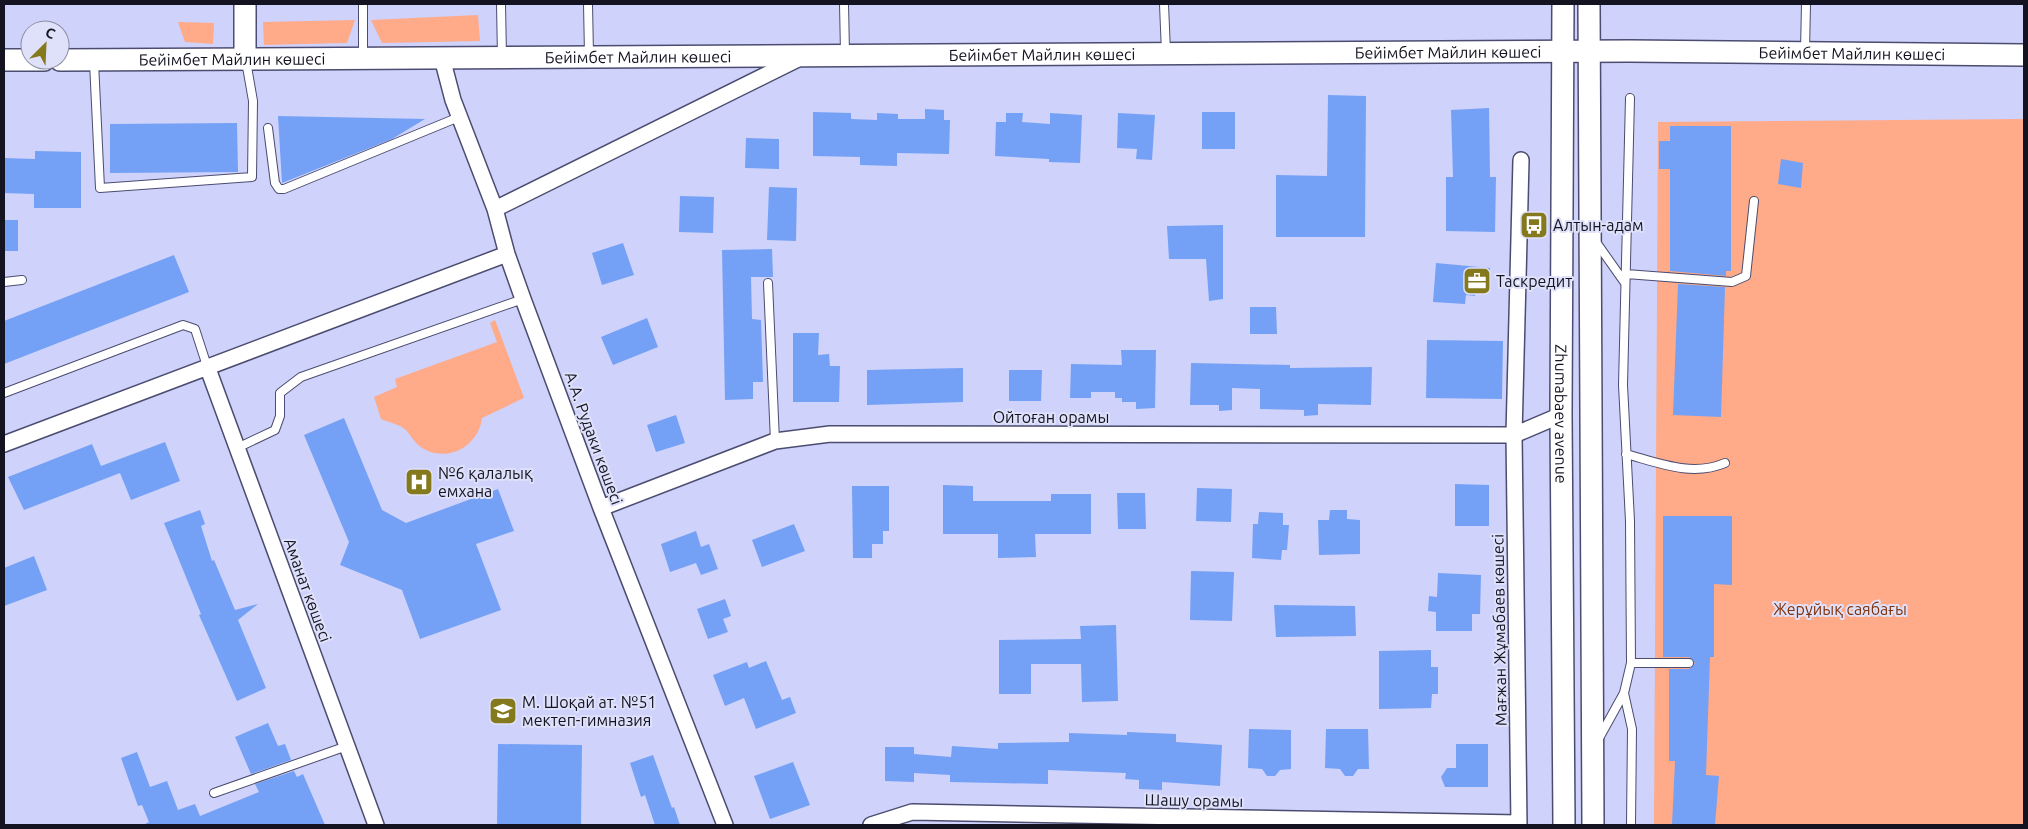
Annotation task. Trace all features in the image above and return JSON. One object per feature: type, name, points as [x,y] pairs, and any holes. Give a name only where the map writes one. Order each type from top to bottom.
[{"type":"street","points":[[245,4],[245,59]]},
{"type":"street","name":"Zhumabaev avenue","points":[[1562,4],[1561,414],[1564,825]]},
{"type":"street","name":"Zhumabaev avenue","points":[[1589,4],[1593,825]]},
{"type":"street","name":"Бейімбет Майлин көшесі","points":[[70,60],[1563,51],[2024,55]]},
{"type":"street","points":[[495,209],[805,56]]},
{"type":"street","name":"А.А. Рудаки көшесі","points":[[442,58],[460,117],[495,209],[507,254],[523,299],[601,508],[725,825]]},
{"type":"street","points":[[4,60],[20,60]]},
{"type":"street","name":"Мағжан Жұмабаев көшесі","points":[[1519,824],[1514,435],[1520,160]]},
{"type":"street","points":[[4,444],[507,254]]},
{"type":"street","name":"Аманат көшесі","points":[[207,366],[376,825]]},
{"type":"street","points":[[1514,435],[1561,414]]},
{"type":"street","name":"Ойтоған орамы","points":[[601,508],[775,441],[830,434],[1514,435]]},
{"type":"street","name":"Шашу орамы","points":[[871,825],[912,812],[1519,824]]},
{"type":"lane","points":[[363,4],[363,58]]},
{"type":"lane","points":[[501,4],[502,57]]},
{"type":"lane","points":[[588,4],[589,57]]},
{"type":"lane","points":[[844,4],[845,56]]},
{"type":"lane","points":[[1164,4],[1166,54]]},
{"type":"lane","points":[[1805,53],[1806,4]]},
{"type":"lane","points":[[94,60],[100,188],[252,177],[253,101],[245,59]]},
{"type":"lane","points":[[1592,751],[1624,693],[1631,663],[1630,520],[1623,385],[1630,98]]},
{"type":"lane","points":[[268,128],[275,183],[278,189],[284,189],[460,117]]},
{"type":"lane","points":[[1626,274],[1732,282],[1740,280],[1746,276],[1754,201]]},
{"type":"lane","points":[[1590,235],[1625,283]]},
{"type":"lane","points":[[4,282],[22,280]]},
{"type":"lane","points":[[768,283],[775,441]]},
{"type":"lane","points":[[237,448],[275,430],[280,416],[280,393],[301,377],[523,299]]},
{"type":"lane","points":[[4,393],[183,326],[195,329],[207,366]]},
{"type":"lane","points":[[1626,454],[1691,469],[1709,470],[1725,463]]},
{"type":"lane","points":[[1631,663],[1689,663]]},
{"type":"lane","points":[[1624,693],[1632,729],[1631,825]]},
{"type":"lane","points":[[214,793],[347,746]]},
{"type":"green space","points":[[478,15],[480,41],[382,43],[371,20]]},
{"type":"green space","points":[[355,20],[347,43],[264,45],[263,22]]},
{"type":"green space","points":[[178,22],[214,23],[213,44],[185,42]]},
{"type":"green space","name":"Жерұйық саябағы","points":[[2024,119],[2024,825],[1654,825],[1658,122]]},
{"type":"green space","points":[[495,320],[524,398],[482,418],[480,428],[469,443],[461,449],[443,454],[424,449],[416,443],[404,428],[381,419],[374,397],[397,387],[395,379],[497,342],[490,323]]},
{"type":"building","points":[[1328,95],[1366,96],[1365,237],[1276,237],[1276,175],[1327,176]]},
{"type":"building","points":[[1489,108],[1490,177],[1496,177],[1495,232],[1446,231],[1446,177],[1453,177],[1451,110]]},
{"type":"building","points":[[925,109],[944,110],[944,120],[950,120],[949,154],[897,153],[897,166],[860,165],[860,157],[813,156],[813,112],[851,113],[851,119],[877,120],[877,113],[898,114],[898,119],[925,119]]},
{"type":"building","points":[[1202,112],[1235,112],[1235,149],[1202,149]]},
{"type":"building","points":[[1006,113],[1023,113],[1022,122],[1050,124],[1050,113],[1082,115],[1080,163],[1049,162],[1049,159],[995,156],[996,122],[1006,122]]},
{"type":"building","points":[[1118,113],[1155,115],[1152,160],[1136,159],[1137,149],[1117,148]]},
{"type":"building","points":[[278,116],[425,119],[392,139],[282,183]]},
{"type":"building","points":[[237,123],[238,172],[110,173],[110,124]]},
{"type":"building","points":[[1670,126],[1731,126],[1731,271],[1726,271],[1726,276],[1670,271],[1670,169],[1659,169],[1659,141],[1670,141]]},
{"type":"building","points":[[746,138],[779,139],[779,169],[745,168]]},
{"type":"building","points":[[35,151],[81,152],[81,208],[34,208],[34,194],[4,193],[4,158],[35,159]]},
{"type":"building","points":[[1781,159],[1803,163],[1801,188],[1778,184]]},
{"type":"building","points":[[769,187],[797,188],[796,241],[767,240]]},
{"type":"building","points":[[680,196],[714,197],[713,233],[679,232]]},
{"type":"building","points":[[4,220],[18,220],[18,251],[4,251]]},
{"type":"building","points":[[1223,225],[1223,299],[1209,301],[1206,259],[1169,259],[1167,226]]},
{"type":"building","points":[[623,243],[634,275],[602,285],[592,253]]},
{"type":"building","points":[[772,249],[773,277],[751,277],[752,319],[761,320],[763,382],[753,382],[753,399],[725,400],[722,250]]},
{"type":"building","points":[[174,255],[189,292],[4,364],[4,321]]},
{"type":"building","points":[[1436,263],[1490,268],[1489,290],[1476,289],[1475,296],[1466,295],[1465,304],[1433,302]]},
{"type":"building","points":[[1678,284],[1725,287],[1721,417],[1673,415]]},
{"type":"building","points":[[1250,307],[1276,307],[1277,334],[1250,334]]},
{"type":"building","points":[[647,318],[658,347],[613,365],[601,337]]},
{"type":"building","points":[[793,333],[819,333],[818,355],[829,354],[830,366],[840,366],[839,402],[793,402]]},
{"type":"building","points":[[1427,340],[1503,341],[1502,399],[1426,398]]},
{"type":"building","points":[[1121,350],[1156,350],[1155,408],[1136,409],[1136,402],[1122,402],[1122,398],[1115,398],[1115,392],[1091,392],[1091,398],[1070,398],[1071,364],[1122,365]]},
{"type":"building","points":[[1191,363],[1290,365],[1290,368],[1372,367],[1371,405],[1318,404],[1318,415],[1304,416],[1304,410],[1260,409],[1260,389],[1232,388],[1232,410],[1219,411],[1219,405],[1190,405]]},
{"type":"building","points":[[963,368],[963,402],[867,405],[867,370]]},
{"type":"building","points":[[1009,370],[1042,370],[1041,401],[1009,401]]},
{"type":"building","points":[[676,415],[685,443],[656,452],[647,425]]},
{"type":"building","points":[[344,418],[382,510],[406,523],[498,489],[514,531],[476,544],[501,610],[420,639],[402,590],[340,565],[349,542],[304,435]]},
{"type":"building","points":[[165,442],[180,481],[131,500],[120,473],[24,510],[8,477],[92,444],[101,466]]},
{"type":"building","points":[[1455,484],[1489,485],[1489,526],[1455,526]]},
{"type":"building","points":[[943,485],[973,486],[973,501],[1051,501],[1051,494],[1091,494],[1091,534],[1035,534],[1036,557],[998,558],[998,534],[943,534]]},
{"type":"building","points":[[852,486],[889,486],[889,531],[883,531],[883,544],[872,544],[872,558],[853,558]]},
{"type":"building","points":[[1197,488],[1232,489],[1231,522],[1196,521]]},
{"type":"building","points":[[1117,493],[1145,493],[1146,529],[1118,529]]},
{"type":"building","points":[[200,510],[205,524],[201,526],[212,561],[214,560],[235,610],[258,604],[238,620],[266,688],[237,701],[199,615],[201,614],[164,523]]},
{"type":"building","points":[[1330,510],[1347,510],[1347,519],[1360,520],[1360,554],[1319,555],[1318,520],[1329,520]]},
{"type":"building","points":[[1259,512],[1283,513],[1283,525],[1289,525],[1287,550],[1282,550],[1281,560],[1252,558],[1253,524],[1258,524]]},
{"type":"building","points":[[1663,516],[1732,516],[1732,585],[1714,584],[1714,657],[1710,657],[1706,775],[1719,776],[1715,825],[1672,825],[1675,761],[1669,761],[1669,669],[1689,669],[1695,663],[1689,657],[1663,657]]},
{"type":"building","points":[[794,524],[805,551],[762,567],[752,540]]},
{"type":"building","points":[[696,531],[701,547],[709,544],[718,569],[701,575],[696,563],[670,572],[661,544]]},
{"type":"building","points":[[34,556],[47,590],[4,606],[4,568]]},
{"type":"building","points":[[1191,571],[1234,572],[1232,621],[1190,620]]},
{"type":"building","points":[[1438,573],[1481,575],[1480,614],[1472,614],[1472,631],[1436,631],[1436,612],[1428,611],[1429,596],[1437,597]]},
{"type":"building","points":[[725,599],[731,616],[723,619],[728,632],[708,639],[697,609]]},
{"type":"building","points":[[1274,605],[1355,606],[1356,636],[1276,637]]},
{"type":"building","points":[[1116,625],[1118,701],[1082,702],[1081,664],[1031,664],[1031,694],[999,694],[999,640],[1081,639],[1080,626]]},
{"type":"building","points":[[1431,650],[1431,667],[1438,667],[1438,694],[1432,694],[1431,708],[1379,709],[1379,651]]},
{"type":"building","points":[[766,661],[782,700],[790,697],[796,713],[756,729],[744,698],[725,706],[713,675],[747,662],[749,668]]},
{"type":"building","points":[[268,723],[278,746],[285,744],[291,760],[251,774],[235,737]]},
{"type":"building","points":[[1249,729],[1291,730],[1291,769],[1280,770],[1275,776],[1267,776],[1262,769],[1248,768]]},
{"type":"building","points":[[1326,729],[1368,729],[1369,769],[1358,769],[1353,776],[1345,776],[1340,769],[1325,768]]},
{"type":"building","points":[[1127,732],[1176,734],[1176,742],[1222,745],[1220,786],[1162,782],[1162,790],[1139,789],[1139,780],[1125,779],[1126,773],[1048,770],[1048,784],[950,782],[950,775],[914,773],[914,782],[885,781],[885,747],[914,747],[914,754],[951,757],[952,746],[998,749],[998,743],[1069,742],[1069,733],[1127,735]]},
{"type":"building","points":[[498,744],[582,745],[581,825],[497,825]]},
{"type":"building","points":[[1456,744],[1488,744],[1488,787],[1445,787],[1441,777],[1447,768],[1456,768]]},
{"type":"building","points":[[137,752],[150,787],[167,781],[178,810],[195,804],[200,816],[259,792],[255,784],[294,771],[297,777],[303,774],[325,825],[143,825],[149,822],[142,805],[138,806],[121,758]]},
{"type":"building","points":[[653,755],[680,825],[655,825],[645,795],[641,797],[630,763]]},
{"type":"building","points":[[793,762],[810,805],[770,819],[754,776]]},
{"type":"place","name":"Алтын-адам","points":[[1534,225]]},
{"type":"place","name":"Таскредит","points":[[1477,281]]},
{"type":"place","name":"№6 қалалық емхана","points":[[419,482]]},
{"type":"place","name":"М. Шоқай ат. №51 мектеп-гимназия","points":[[503,711]]}]
